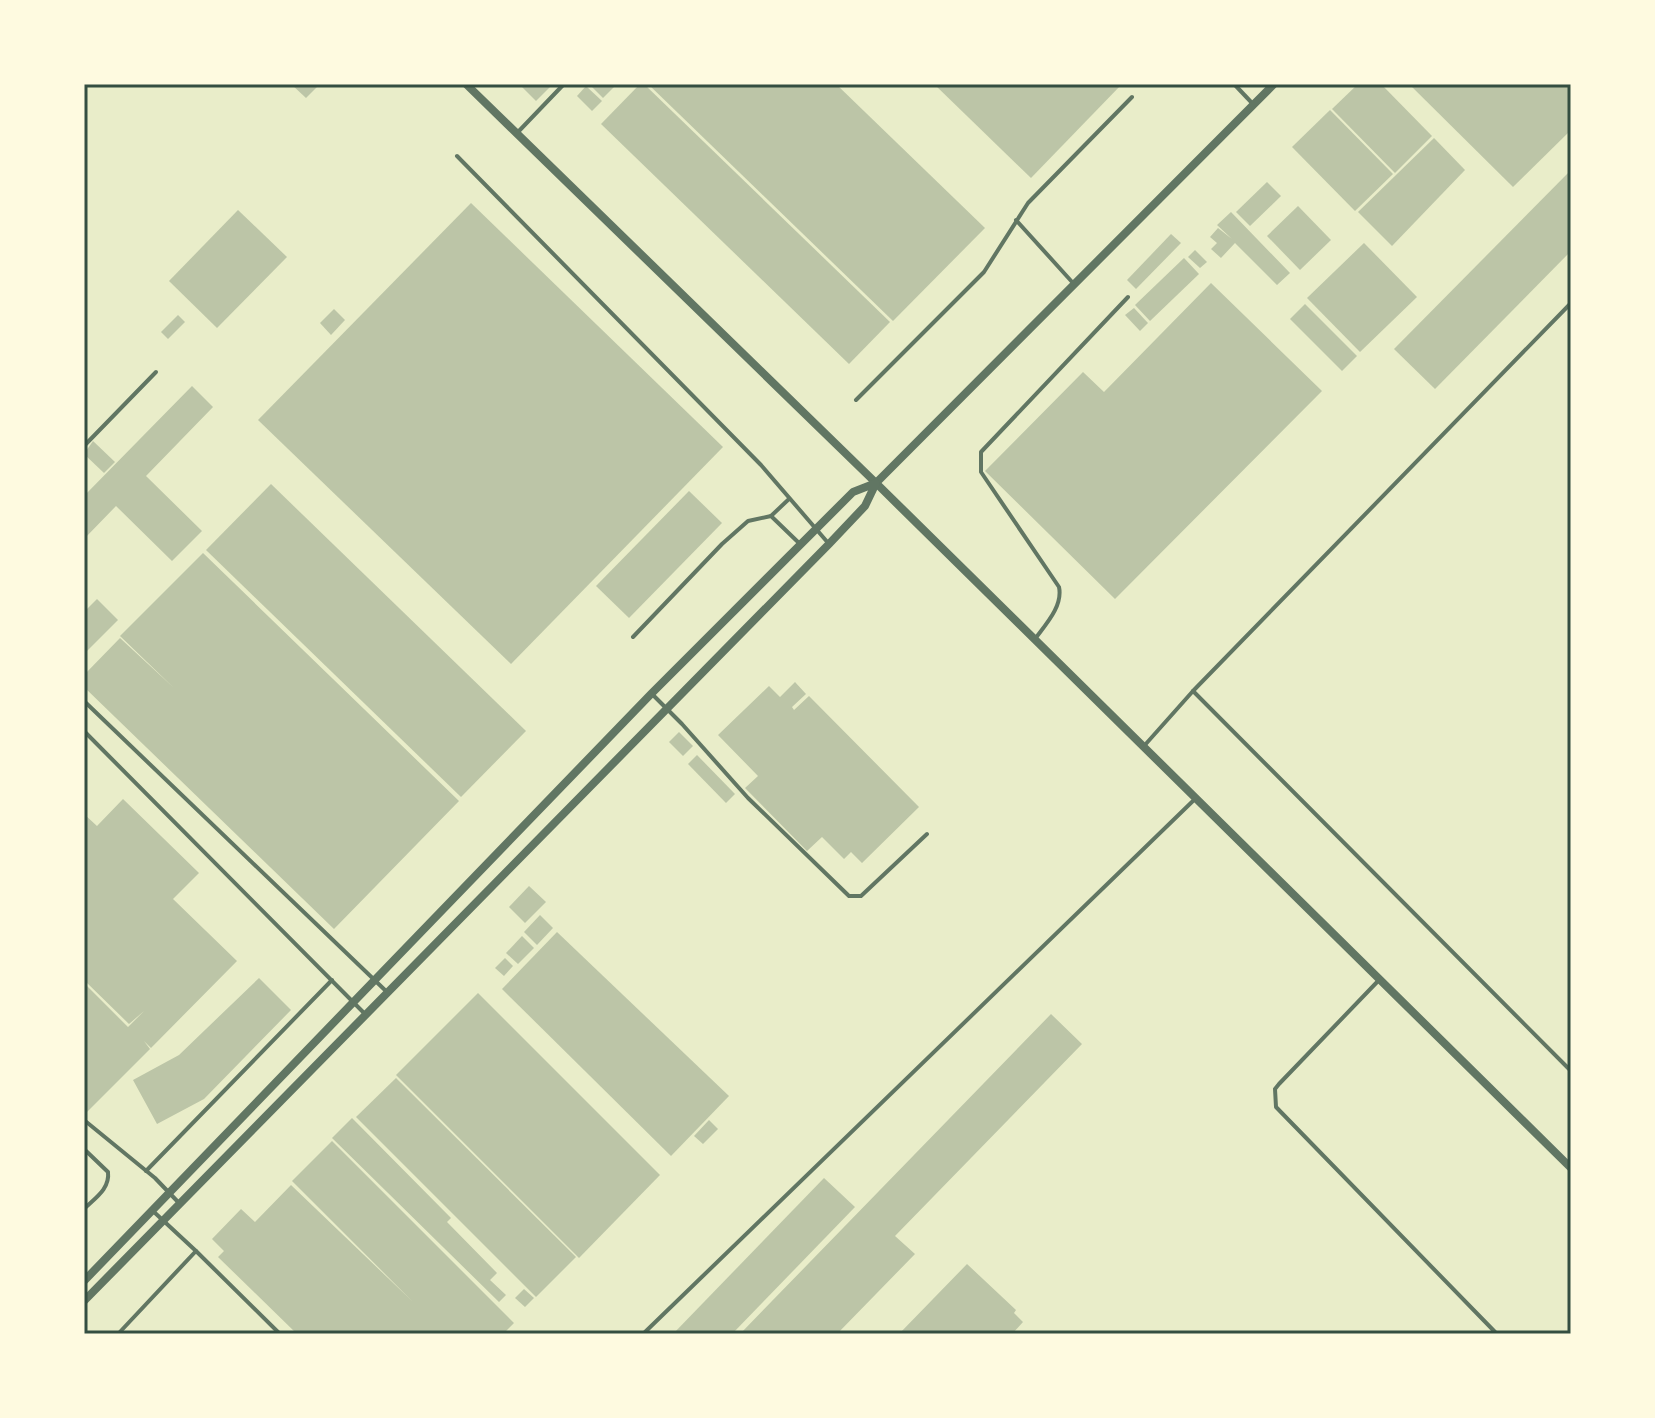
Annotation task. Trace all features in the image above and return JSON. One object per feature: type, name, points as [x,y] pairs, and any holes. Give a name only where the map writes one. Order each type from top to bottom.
[{"type":"street","points":[[466,84],[1571,1168]]},
{"type":"street","points":[[84,1301],[829,544],[865,506],[876,483],[1274,84]]},
{"type":"street","points":[[84,1281],[651,694],[853,492],[876,483]]},
{"type":"street","points":[[571,778],[584,792]]},
{"type":"street","points":[[467,887],[478,900]]},
{"type":"street","points":[[300,1059],[311,1070]]},
{"type":"lane","points":[[517,134],[564,84]]},
{"type":"lane","points":[[1234,84],[1253,105]]},
{"type":"lane","points":[[856,400],[984,272],[1028,203],[1132,97]]},
{"type":"lane","points":[[457,156],[761,465],[829,544]]},
{"type":"lane","points":[[1016,220],[1075,285]]},
{"type":"lane","points":[[1034,641],[1055,611],[1061,594],[981,472],[981,452],[1128,297]]},
{"type":"lane","points":[[1143,748],[1193,691],[1571,303]]},
{"type":"lane","points":[[84,446],[156,372]]},
{"type":"lane","points":[[633,637],[748,521],[771,516],[789,499]]},
{"type":"lane","points":[[771,516],[801,545]]},
{"type":"lane","points":[[1193,691],[1571,1071]]},
{"type":"lane","points":[[651,694],[748,798],[849,896],[861,896],[927,834]]},
{"type":"lane","points":[[84,701],[387,992]]},
{"type":"lane","points":[[84,731],[365,1014]]},
{"type":"lane","points":[[643,1334],[1195,799]]},
{"type":"lane","points":[[146,1171],[332,980]]},
{"type":"lane","points":[[1379,980],[1279,1084],[1275,1089],[1276,1107],[1497,1334]]},
{"type":"lane","points":[[84,1120],[146,1171],[180,1204]]},
{"type":"lane","points":[[84,1149],[108,1172],[109,1178],[106,1187],[84,1209]]},
{"type":"lane","points":[[152,1211],[280,1334]]},
{"type":"lane","points":[[118,1334],[196,1251]]},
{"type":"building","points":[[291,84],[320,84],[306,98]]},
{"type":"building","points":[[522,84],[553,84],[536,101]]},
{"type":"building","points":[[589,84],[612,84],[614,87],[603,98]]},
{"type":"building","points":[[640,84],[644,84],[890,322],[849,364],[601,124]]},
{"type":"building","points":[[648,84],[836,84],[985,228],[893,321]]},
{"type":"building","points":[[934,84],[1122,84],[1031,178]]},
{"type":"building","points":[[1358,84],[1381,84],[1432,136],[1395,173],[1332,109]]},
{"type":"building","points":[[1409,84],[1571,84],[1571,130],[1513,187]]},
{"type":"building","points":[[586,86],[602,101],[592,111],[577,96]]},
{"type":"building","points":[[1330,110],[1393,174],[1355,211],[1292,147]]},
{"type":"building","points":[[1434,138],[1465,170],[1392,246],[1358,212]]},
{"type":"building","points":[[1571,170],[1571,251],[1435,389],[1394,349]]},
{"type":"building","points":[[1267,182],[1281,196],[1250,226],[1236,212]]},
{"type":"building","points":[[471,203],[723,447],[511,664],[258,420]]},
{"type":"building","points":[[1298,206],[1331,240],[1300,270],[1267,236]]},
{"type":"building","points":[[238,210],[287,257],[217,328],[169,281]]},
{"type":"building","points":[[1231,212],[1290,273],[1277,285],[1235,243],[1221,258],[1211,249],[1217,243],[1210,237],[1218,228],[1232,239],[1217,225]]},
{"type":"building","points":[[1171,234],[1181,243],[1136,289],[1127,280]]},
{"type":"building","points":[[1364,243],[1417,297],[1360,352],[1307,298]]},
{"type":"building","points":[[1195,250],[1207,262],[1200,268],[1188,257]]},
{"type":"building","points":[[1184,258],[1199,274],[1150,321],[1135,305]]},
{"type":"building","points":[[1211,283],[1322,391],[1115,599],[985,471],[1083,372],[1104,392]]},
{"type":"building","points":[[1305,304],[1357,356],[1342,371],[1290,319]]},
{"type":"building","points":[[1134,308],[1148,323],[1140,331],[1125,315]]},
{"type":"building","points":[[334,309],[345,320],[331,335],[320,323]]},
{"type":"building","points":[[178,315],[185,322],[168,339],[161,332]]},
{"type":"building","points":[[192,386],[213,407],[146,476],[202,531],[172,561],[116,506],[84,539],[84,496]]},
{"type":"building","points":[[93,441],[115,462],[104,473],[84,454]]},
{"type":"building","points":[[271,484],[526,731],[461,797],[206,550]]},
{"type":"building","points":[[689,491],[722,523],[629,618],[596,586]]},
{"type":"building","points":[[203,553],[459,801],[334,929],[84,687],[84,675],[120,638],[174,688],[120,636]]},
{"type":"building","points":[[97,599],[118,620],[84,654],[84,612]]},
{"type":"building","points":[[795,682],[806,694],[792,707],[794,710],[809,696],[919,807],[862,863],[851,852],[844,859],[822,837],[807,851],[745,788],[758,776],[718,735],[769,686],[780,697]]},
{"type":"building","points":[[679,732],[693,746],[683,756],[669,742]]},
{"type":"building","points":[[697,755],[735,794],[726,803],[688,764]]},
{"type":"building","points":[[123,799],[199,873],[173,899],[237,961],[151,1048],[144,1041],[150,1049],[84,1115],[84,983],[128,1027],[144,1011],[129,1024],[84,980],[84,814],[97,826]]},
{"type":"building","points":[[529,886],[546,902],[525,923],[509,907]]},
{"type":"building","points":[[540,915],[553,928],[537,945],[524,932]]},
{"type":"building","points":[[557,932],[729,1096],[671,1156],[502,989]]},
{"type":"building","points":[[522,936],[534,948],[518,964],[506,953]]},
{"type":"building","points":[[505,958],[513,966],[504,976],[495,968]]},
{"type":"building","points":[[259,978],[291,1010],[204,1099],[157,1124],[133,1080],[179,1055]]},
{"type":"building","points":[[478,993],[660,1175],[579,1258],[396,1075]]},
{"type":"building","points":[[1051,1014],[1082,1044],[895,1236],[915,1254],[837,1334],[740,1334]]},
{"type":"building","points":[[396,1078],[576,1257],[536,1297],[356,1117]]},
{"type":"building","points":[[352,1118],[451,1218],[447,1222],[497,1273],[490,1280],[506,1295],[499,1302],[332,1138]]},
{"type":"building","points":[[709,1120],[718,1129],[703,1144],[694,1136]]},
{"type":"building","points":[[332,1141],[514,1323],[503,1334],[297,1334],[218,1257],[224,1251],[212,1239],[241,1209],[255,1222],[291,1185],[412,1301],[292,1181]]},
{"type":"building","points":[[824,1178],[855,1207],[732,1334],[673,1334]]},
{"type":"building","points":[[967,1264],[1016,1310],[1014,1313],[1023,1322],[1012,1334],[899,1334]]},
{"type":"building","points":[[524,1289],[534,1298],[525,1307],[515,1298]]}]
